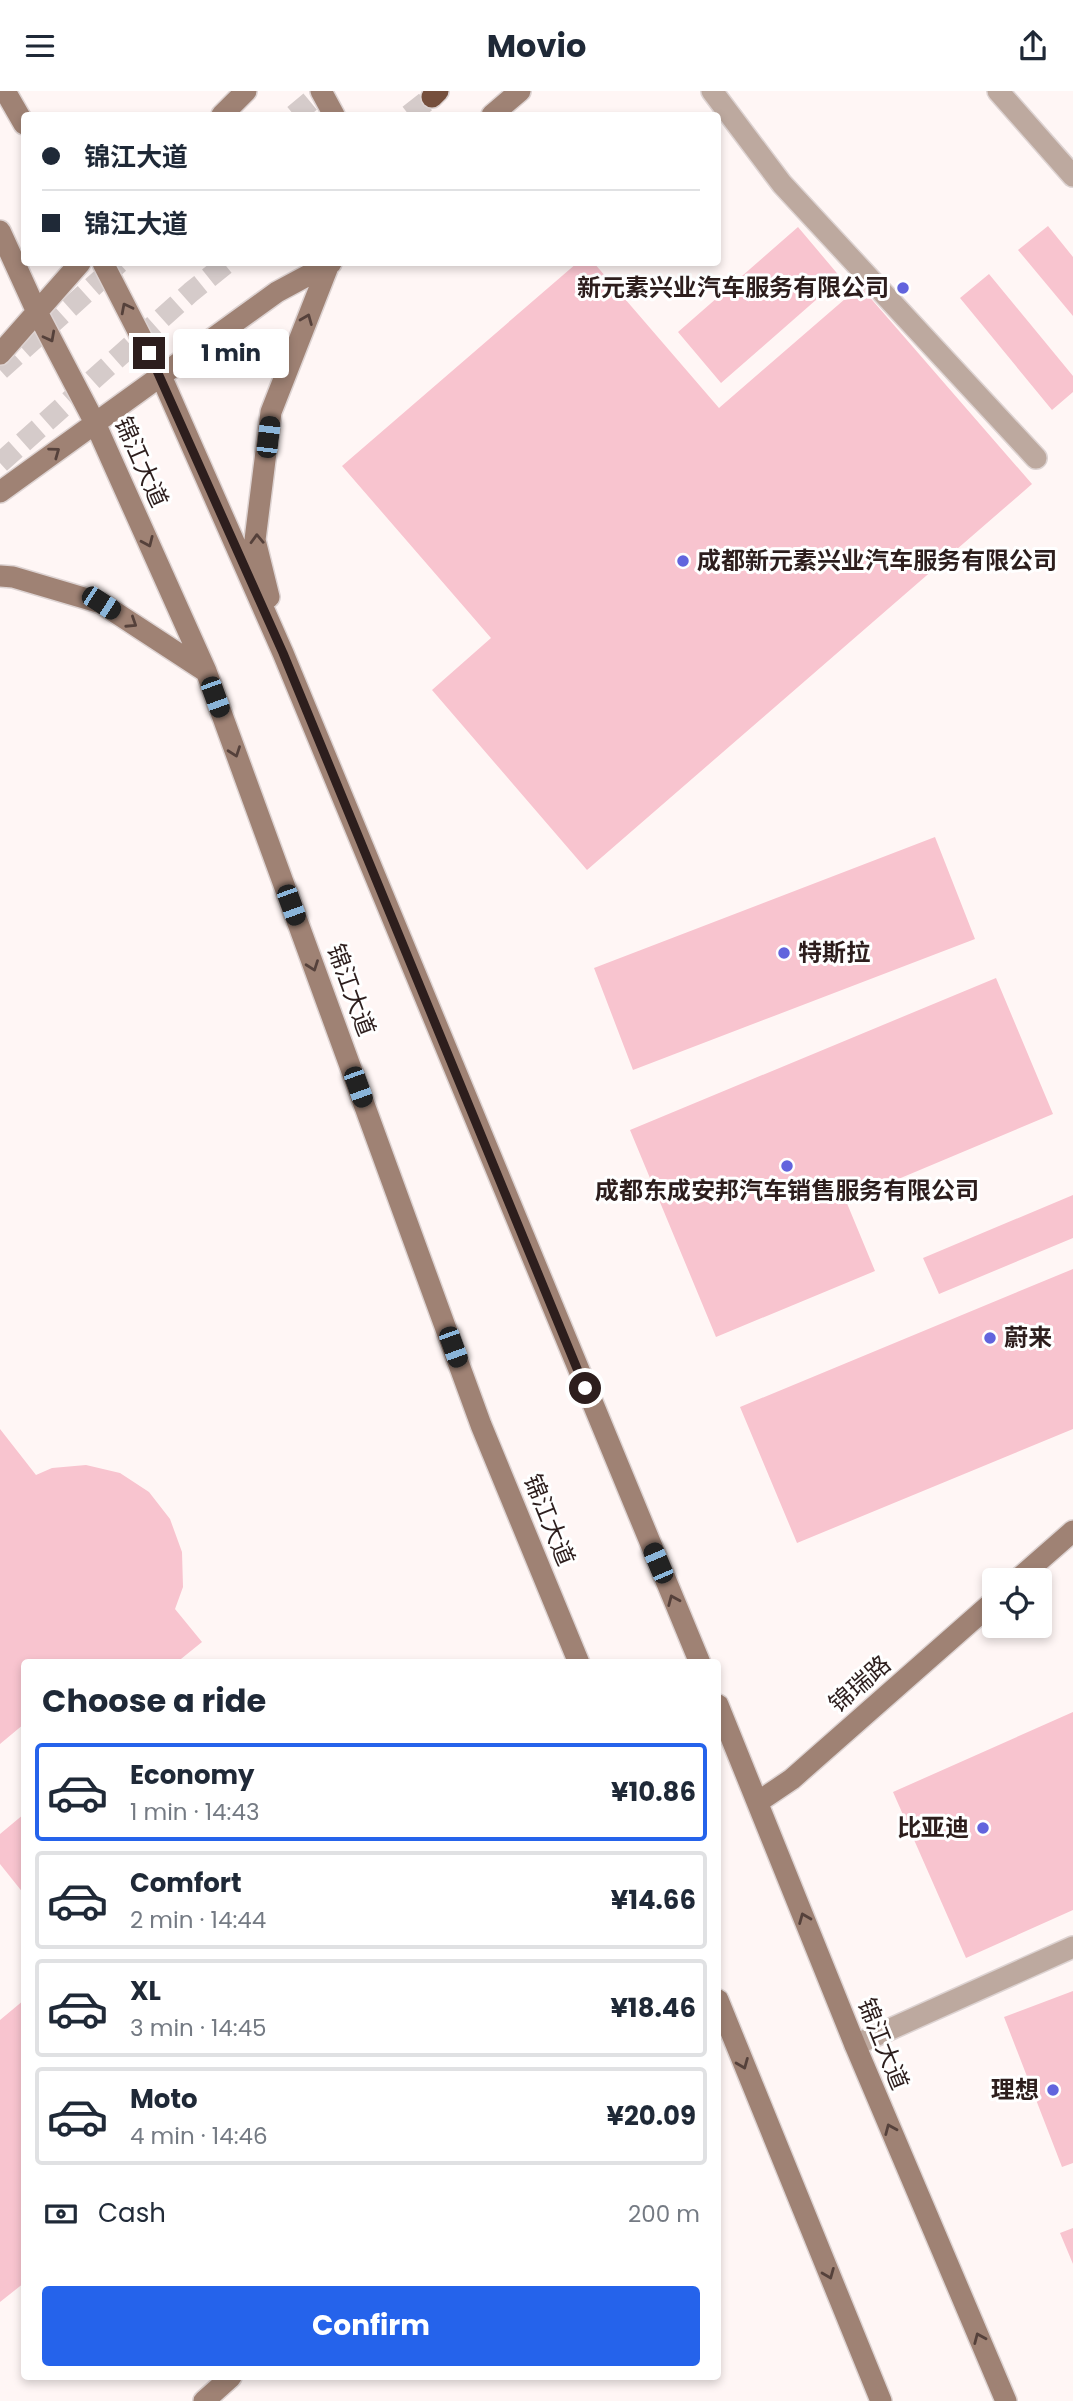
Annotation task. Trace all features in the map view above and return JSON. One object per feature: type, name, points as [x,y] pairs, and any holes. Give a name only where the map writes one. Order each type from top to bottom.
[{"type":"main road","points":[[5,91],[21,119]]},
{"type":"main road","points":[[225,112],[246,91]]},
{"type":"main road","points":[[321,91],[332,112]]},
{"type":"main road","points":[[496,112],[520,91]]},
{"type":"main road","name":"锦江大道","points":[[0,231],[36,310],[95,423],[206,671],[481,1425],[577,1659]]},
{"type":"main road","points":[[0,353],[77,266]]},
{"type":"main road","points":[[105,266],[161,376],[283,653],[698,1659]]},
{"type":"main road","points":[[0,492],[277,292],[325,266]]},
{"type":"main road","points":[[283,653],[255,540],[271,412],[329,266]]},
{"type":"main road","points":[[0,576],[13,577],[101,603],[206,671]]},
{"type":"main road","points":[[1031,1568],[1073,1531]]},
{"type":"main road","name":"锦瑞路","points":[[758,1802],[792,1779],[982,1612]]},
{"type":"main road","name":"锦江大道","points":[[721,1712],[855,2045],[1006,2401]]},
{"type":"main road","points":[[721,2007],[881,2401]]},
{"type":"main road","points":[[204,2401],[228,2380]]},
{"type":"lane","points":[[712,91],[782,184],[1036,459]]},
{"type":"lane","points":[[998,91],[1073,176]]},
{"type":"lane","points":[[855,2045],[1073,1947]]},
{"type":"building","points":[[1048,226],[1073,257],[1073,316],[1018,250]]},
{"type":"building","points":[[798,227],[841,278],[721,383],[678,332]]},
{"type":"building","name":"成都新元素兴业汽车服务有限公司","points":[[574,266],[597,266],[719,408],[860,286],[1032,484],[587,870],[432,690],[491,638],[342,466]]},
{"type":"building","points":[[989,274],[1073,376],[1073,392],[1052,410],[960,298]]},
{"type":"building","name":"特斯拉","points":[[935,837],[975,939],[633,1070],[594,968]]},
{"type":"building","name":"成都东成安邦汽车销售服务有限公司","points":[[996,978],[1053,1114],[846,1201],[875,1271],[716,1337],[630,1130]]},
{"type":"building","points":[[1073,1195],[1073,1238],[939,1294],[923,1258]]},
{"type":"building","name":"蔚来","points":[[1073,1269],[1073,1429],[797,1543],[740,1407]]},
{"type":"building","points":[[0,1429],[36,1475],[52,1468],[86,1465],[120,1473],[149,1492],[170,1519],[182,1552],[183,1587],[175,1609],[202,1642],[181,1659],[21,1659],[21,1726],[0,1744]]},
{"type":"building","name":"比亚迪","points":[[1073,1712],[1073,1910],[966,1958],[893,1792]]},
{"type":"building","points":[[21,1816],[21,1890],[0,1864],[0,1834]]},
{"type":"building","name":"理想","points":[[1073,1991],[1073,2163],[1062,2167],[1004,2017]]},
{"type":"building","points":[[21,2002],[21,2285],[0,2302],[0,2020]]},
{"type":"building","points":[[1073,2228],[1073,2264],[1060,2233]]},
{"type":"tunnel","points":[[298,112],[323,91]]},
{"type":"tunnel","points":[[413,112],[432,97]]},
{"type":"tunnel","points":[[0,370],[116,266]]},
{"type":"tunnel","points":[[0,463],[223,266]]},
{"type":"place","name":"新元素兴业汽车服务有限公司","points":[[903,288]]},
{"type":"place","name":"成都新元素兴业汽车服务有限公司","points":[[683,561]]},
{"type":"place","name":"特斯拉","points":[[784,953]]},
{"type":"place","name":"成都东成安邦汽车销售服务有限公司","points":[[787,1166]]},
{"type":"place","name":"蔚来","points":[[990,1338]]},
{"type":"place","name":"比亚迪","points":[[983,1828]]},
{"type":"place","name":"理想","points":[[1053,2090]]},
{"type":"route","points":[[149,353],[283,653],[585,1388]]}]
